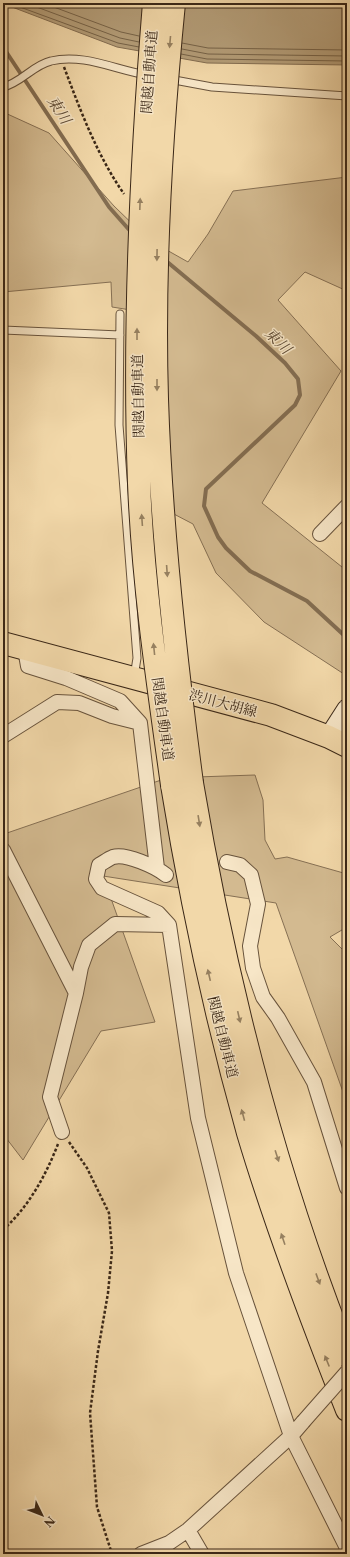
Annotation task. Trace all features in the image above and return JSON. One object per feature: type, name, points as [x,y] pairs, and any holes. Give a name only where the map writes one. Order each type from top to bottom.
[{"type":"main road","name":"関越自動車道","points":[[154,3],[140,199],[137,390],[140,486],[146,578],[182,784],[205,860],[243,1032],[268,1127],[301,1232],[347,1356]]},
{"type":"main road","name":"関越自動車道","points":[[174,3],[165,96],[159,195],[156,297],[157,398],[168,580],[178,675],[182,784],[182,850],[223,1038],[249,1134],[282,1238],[315,1330],[347,1410]]},
{"type":"main road","name":"渋川大胡線","points":[[3,643],[271,715],[338,741]]},
{"type":"street","points":[[320,534],[347,506]]},
{"type":"street","points":[[24,649],[28,666],[66,678],[120,701],[140,723],[162,872],[129,858],[114,856],[99,865],[96,879],[102,888],[158,912],[168,925],[198,1118],[236,1272],[291,1436],[347,1548]]},
{"type":"street","points":[[3,736],[58,702],[79,703],[112,716],[140,723]]},
{"type":"street","points":[[338,741],[347,709]]},
{"type":"street","points":[[3,850],[76,993]]},
{"type":"street","points":[[227,862],[240,865],[251,875],[258,904],[250,946],[253,968],[263,997],[278,1018],[314,1082],[347,1188]]},
{"type":"street","points":[[62,1132],[50,1097],[81,967],[90,945],[114,924],[168,925]]},
{"type":"street","points":[[141,1554],[169,1543],[188,1530],[291,1436],[347,1372]]},
{"type":"street","points":[[188,1530],[202,1554]]},
{"type":"lane","points":[[3,87],[14,85],[50,61],[60,59],[91,61],[126,72],[212,87],[347,96]]},
{"type":"lane","points":[[120,314],[119,425],[137,658],[134,678]]},
{"type":"lane","points":[[3,330],[120,335]]},
{"type":"path","points":[[60,59],[90,135],[112,177],[126,197]]},
{"type":"path","points":[[3,1230],[26,1207],[48,1170],[62,1132]]},
{"type":"path","points":[[62,1132],[87,1168],[110,1213],[112,1251],[108,1293],[98,1351],[90,1413],[97,1507],[112,1554]]},
{"type":"shaded area","points":[[3,112],[49,133],[114,206],[149,240],[188,262],[208,234],[233,191],[347,177],[347,291],[305,272],[278,300],[341,371],[262,503],[347,571],[347,676],[264,622],[216,573],[193,524],[170,512],[162,315],[112,307],[111,282],[3,292]]},
{"type":"shaded area","points":[[255,775],[263,800],[265,840],[275,859],[287,857],[347,874],[347,927],[330,937],[347,954],[347,1119],[343,1092],[276,903],[103,876],[155,1022],[101,1031],[23,1160],[3,1134],[3,826],[7,833],[167,778]]},
{"type":"water","points":[[3,3],[347,3],[347,65],[207,63],[117,47],[12,7],[3,6]]},
{"type":"waterway","name":"東川","points":[[3,47],[109,207],[132,233]]},
{"type":"waterway","name":"東川","points":[[165,260],[256,336],[285,363],[298,379],[300,395],[295,405],[206,489],[204,506],[218,537],[226,548],[250,571],[307,601],[347,638]]}]
